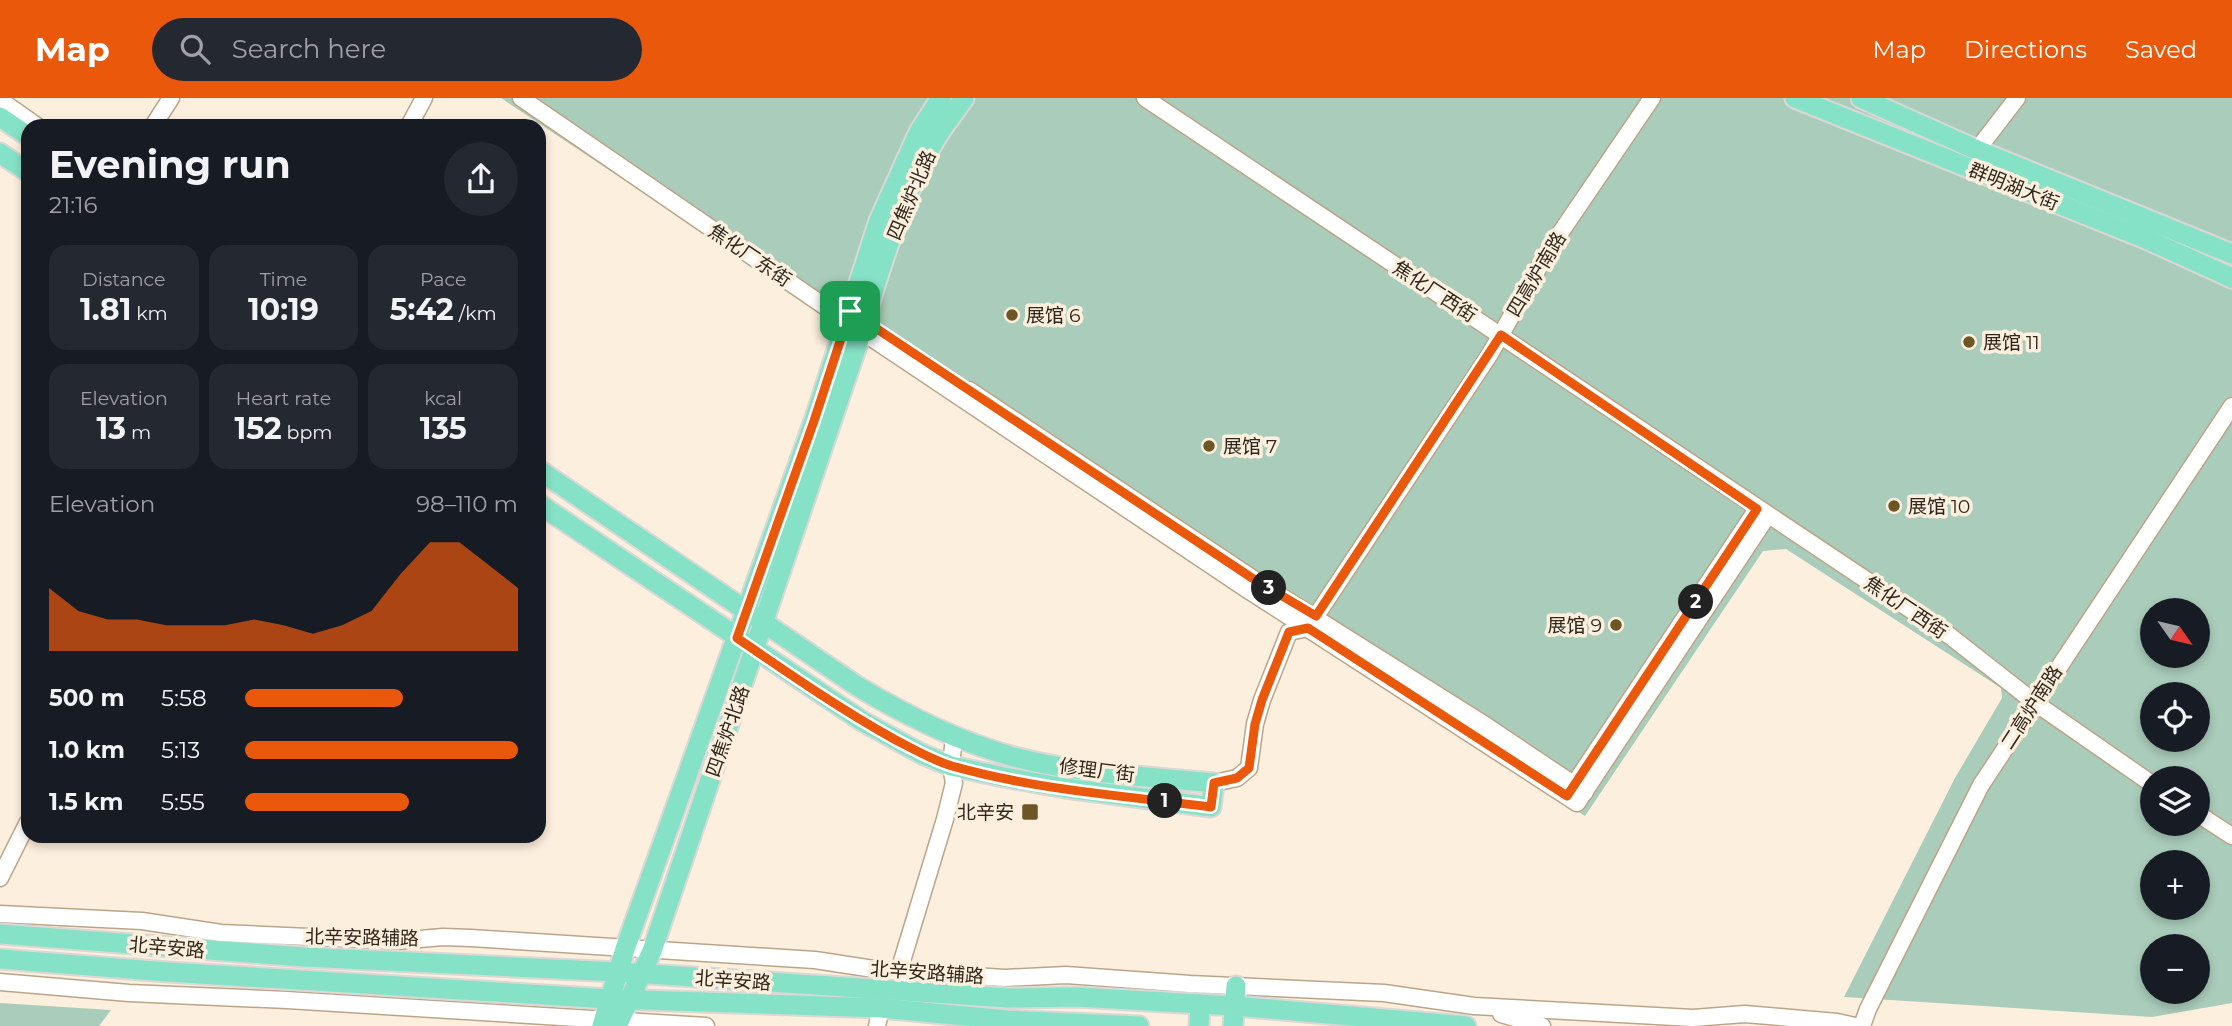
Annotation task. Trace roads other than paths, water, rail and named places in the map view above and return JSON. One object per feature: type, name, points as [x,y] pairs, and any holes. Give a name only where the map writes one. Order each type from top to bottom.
[{"type":"main road","name":"四焦炉北路","points":[[611,1023],[630,998],[652,951],[755,650],[856,321],[879,221],[919,132],[941,98]]},
{"type":"main road","name":"四焦炉北路","points":[[611,1023],[610,999],[625,949],[814,421],[913,184],[934,141],[964,98]]},
{"type":"main road","name":"群明湖大街","points":[[1794,98],[2146,239],[2232,278]]},
{"type":"main road","name":"群明湖大街","points":[[1861,98],[2232,254]]},
{"type":"main road","points":[[0,117],[21,131]]},
{"type":"main road","points":[[0,153],[21,167]]},
{"type":"main road","name":"修理厂街","points":[[546,475],[857,687],[906,716],[954,737],[1010,755],[1062,767],[1214,783],[1211,807],[1065,788],[951,766],[922,754],[862,721],[546,509]]},
{"type":"main road","name":"北辛安路","points":[[0,934],[304,957],[618,972],[963,996],[1077,997],[1235,1006],[1466,1026]]},
{"type":"main road","name":"北辛安路","points":[[0,959],[610,999],[630,998],[879,1017],[1139,1026]]},
{"type":"main road","points":[[1233,1026],[1236,986]]},
{"type":"main road","points":[[1199,1026],[1200,1004]]},
{"type":"street","points":[[158,119],[171,98]]},
{"type":"street","points":[[413,119],[424,98]]},
{"type":"street","name":"焦化厂东街","points":[[521,98],[1576,794],[1763,512]]},
{"type":"street","name":"焦化厂东街","points":[[536,98],[856,321]]},
{"type":"street","name":"焦化厂西街","points":[[1145,98],[1950,636],[2034,702],[2140,776]]},
{"type":"street","name":"四高炉南路","points":[[1214,783],[1237,778],[1249,768],[1255,724],[1262,700],[1289,632],[1312,622],[1501,335],[1548,251],[1652,98]]},
{"type":"street","points":[[1977,149],[2017,98]]},
{"type":"street","points":[[0,100],[27,119]]},
{"type":"street","name":"二高炉南路","points":[[1862,1026],[1868,1009],[1981,785],[2232,406]]},
{"type":"street","points":[[954,737],[951,766],[954,783],[946,819],[899,971],[963,996]]},
{"type":"street","points":[[2210,822],[2232,836]]},
{"type":"street","points":[[0,878],[21,836]]},
{"type":"street","name":"北辛安路辅路","points":[[0,914],[142,921],[221,933],[396,941],[443,937],[471,938],[815,960],[899,971],[1005,978],[1066,975],[1384,993],[1474,1006],[1693,1018],[1745,1014],[1838,1022],[1855,1026]]},
{"type":"street","points":[[221,933],[304,957]]},
{"type":"street","points":[[287,1000],[291,979]]},
{"type":"street","points":[[0,982],[129,993],[287,1000],[611,1023],[706,1026]]},
{"type":"street","points":[[352,983],[414,1008]]},
{"type":"street","points":[[1474,1006],[1542,1026]]},
{"type":"place","name":"展馆 6","points":[[1012,315]]},
{"type":"place","name":"展馆 11","points":[[1969,342]]},
{"type":"place","name":"展馆 7","points":[[1209,446]]},
{"type":"place","name":"展馆 10","points":[[1894,506]]},
{"type":"place","name":"展馆 9","points":[[1616,625]]},
{"type":"place","name":"北辛安","points":[[1030,812]]}]
